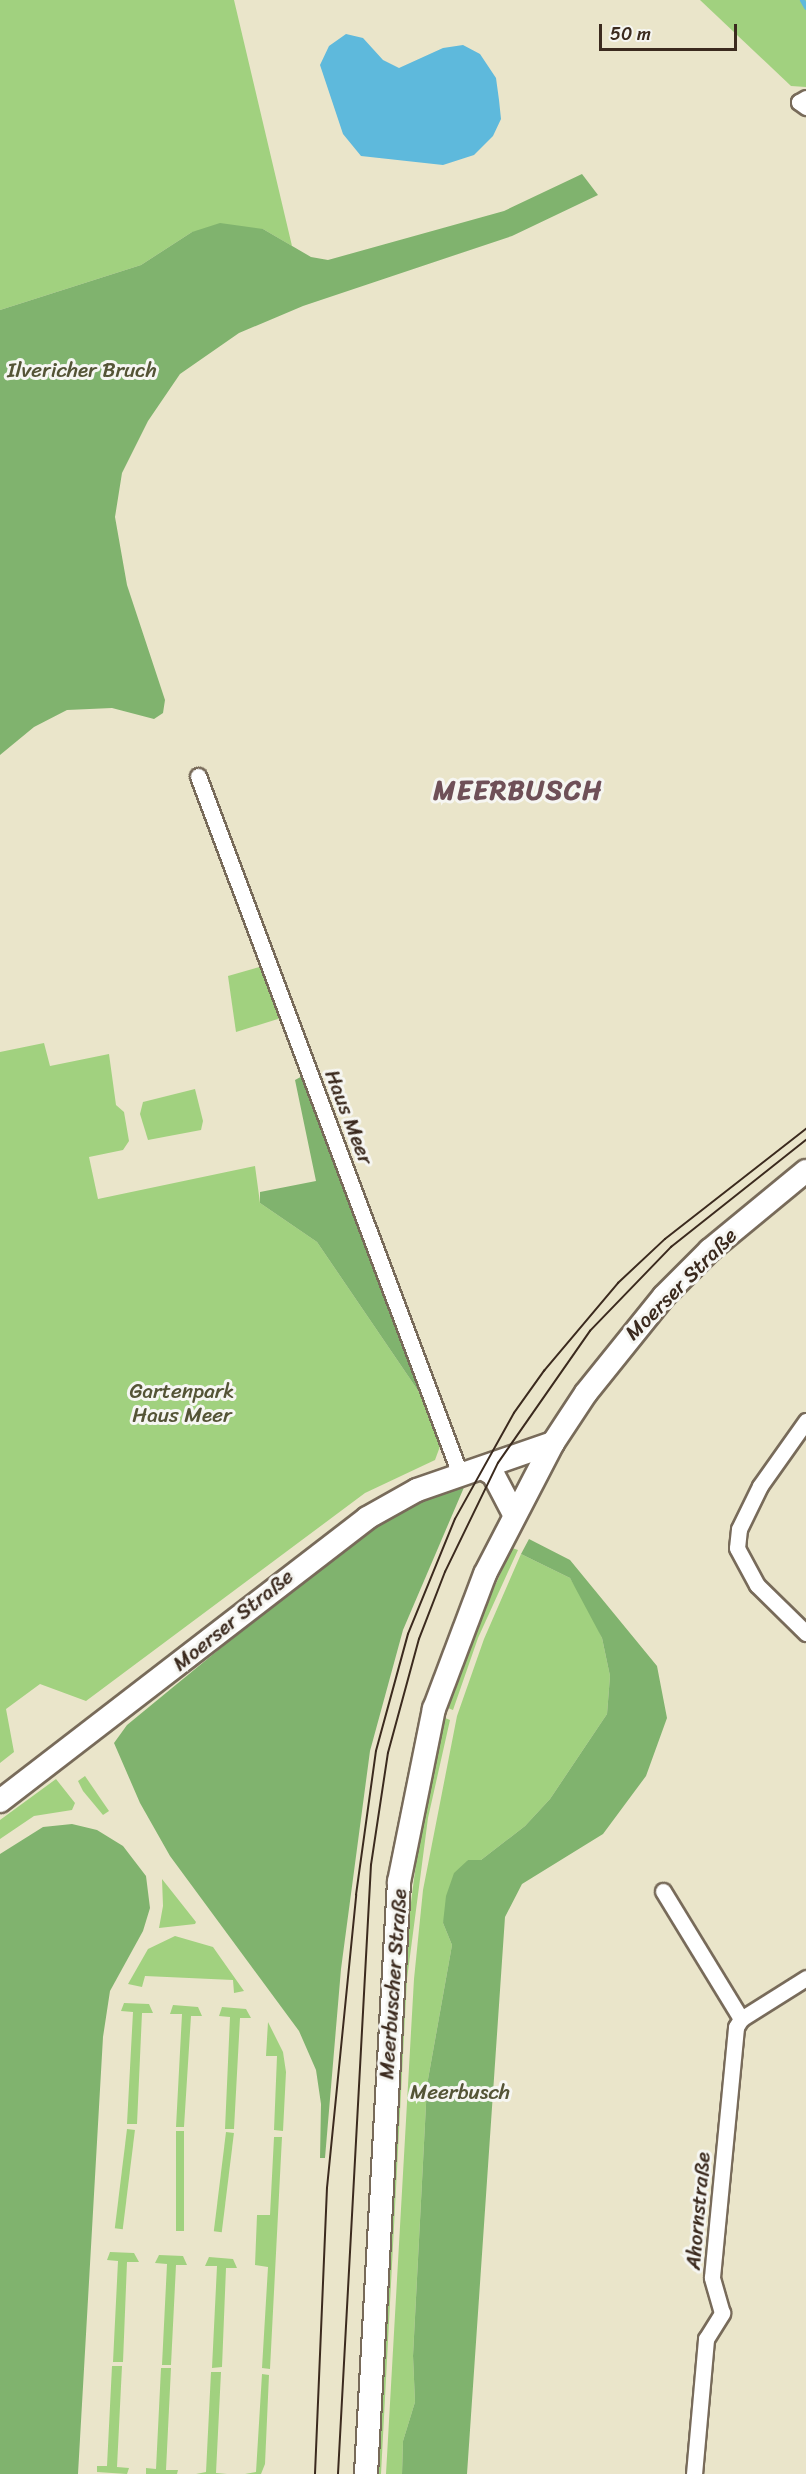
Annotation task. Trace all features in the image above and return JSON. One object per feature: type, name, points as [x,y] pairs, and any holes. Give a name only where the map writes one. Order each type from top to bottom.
[{"type":"main road","name":"Moerser Straße","points":[[514,1514],[553,1443],[623,1342],[664,1296],[710,1250],[806,1172]]},
{"type":"main road","name":"Moerser Straße","points":[[0,1802],[318,1552],[391,1503],[460,1474],[553,1443]]},
{"type":"main road","points":[[482,1468],[493,1474],[514,1514]]},
{"type":"main road","name":"Meerbuscher Straße","points":[[366,2474],[399,1882],[434,1709],[463,1627],[514,1514]]},
{"type":"street","name":"Haus Meer","points":[[198,776],[460,1474]]},
{"type":"street","points":[[806,1421],[760,1486],[739,1529],[737,1548],[757,1585],[806,1633]]},
{"type":"street","points":[[663,1891],[741,2019],[806,1978]]},
{"type":"street","name":"Ahornstraße","points":[[694,2474],[706,2339],[722,2313],[712,2277],[734,2044],[741,2019]]},
{"type":"green space","points":[[0,0],[234,0],[292,246],[263,229],[192,232],[141,265],[0,310]]},
{"type":"green space","points":[[700,0],[806,0],[806,87],[791,86]]},
{"type":"green space","name":"Ilvericher Bruch","points":[[582,174],[598,195],[512,236],[303,306],[239,333],[180,374],[148,421],[122,473],[115,517],[127,585],[165,700],[163,713],[154,719],[112,708],[67,710],[34,727],[0,755],[0,310],[141,265],[192,232],[220,223],[263,229],[311,257],[328,260],[504,211]]},
{"type":"green space","points":[[263,966],[281,1018],[236,1032],[228,976]]},
{"type":"green space","name":"Gartenpark Haus Meer","points":[[44,1043],[50,1066],[109,1054],[116,1105],[124,1112],[129,1141],[123,1150],[89,1157],[98,1199],[255,1166],[260,1203],[317,1242],[436,1417],[442,1441],[435,1460],[365,1493],[86,1701],[40,1684],[6,1709],[14,1752],[0,1763],[0,1052]]},
{"type":"green space","points":[[308,1073],[436,1417],[317,1242],[260,1203],[260,1192],[316,1181],[295,1080]]},
{"type":"green space","points":[[195,1089],[203,1121],[201,1130],[148,1140],[140,1114],[143,1102]]},
{"type":"green space","points":[[465,1485],[403,1630],[370,1751],[341,1969],[325,2158],[320,2158],[321,2104],[316,2070],[299,2031],[170,1856],[140,1803],[114,1743],[127,1725],[328,1560],[406,1507]]},
{"type":"green space","name":"Meerbusch","points":[[529,1539],[570,1560],[657,1666],[667,1718],[646,1776],[603,1834],[522,1884],[505,1917],[467,2474],[402,2474],[403,2441],[415,2402],[413,2356],[427,2085],[452,1945],[443,1923],[446,1896],[454,1873],[468,1860],[481,1860],[525,1826],[550,1799],[607,1714],[610,1676],[602,1638],[570,1578],[521,1554]]},
{"type":"green space","points":[[512,1548],[518,1550],[478,1638],[453,1710],[448,1708],[473,1634]]},
{"type":"green space","points":[[521,1554],[570,1578],[588,1607],[602,1638],[610,1676],[607,1714],[550,1799],[525,1826],[481,1860],[468,1860],[443,1923],[452,1945],[427,2085],[413,2356],[415,2402],[403,2441],[402,2474],[386,2474],[414,1979],[423,1890],[457,1716],[484,1639]]},
{"type":"green space","points":[[445,1718],[450,1720],[428,1818],[407,1979],[381,2474],[376,2474],[401,1980],[422,1817]]},
{"type":"green space","points":[[85,1776],[109,1811],[103,1815],[83,1791],[78,1781]]},
{"type":"green space","points":[[56,1779],[75,1803],[72,1810],[34,1816],[0,1839],[0,1820]]},
{"type":"green space","points":[[72,1824],[97,1830],[123,1846],[146,1876],[150,1908],[143,1931],[110,1991],[103,2037],[78,2474],[0,2474],[0,1854],[43,1827]]},
{"type":"green space","points":[[162,1879],[196,1922],[195,1924],[159,1928],[163,1906]]},
{"type":"green space","points":[[175,1936],[213,1947],[244,1991],[234,1993],[233,1980],[145,1976],[142,1987],[128,1984],[148,1949]]},
{"type":"green space","points":[[124,2003],[149,2004],[153,2013],[142,2013],[137,2124],[127,2124],[133,2012],[121,2011]]},
{"type":"green space","points":[[173,2005],[198,2007],[202,2016],[191,2016],[184,2127],[176,2127],[182,2014],[170,2014]]},
{"type":"green space","points":[[222,2007],[246,2009],[251,2018],[240,2018],[234,2129],[225,2129],[230,2017],[219,2016]]},
{"type":"green space","points":[[268,2022],[283,2052],[286,2072],[283,2131],[274,2130],[277,2056],[266,2056]]},
{"type":"green space","points":[[127,2129],[135,2130],[123,2229],[115,2228]]},
{"type":"green space","points":[[176,2131],[184,2131],[184,2231],[176,2231]]},
{"type":"green space","points":[[226,2132],[234,2133],[222,2232],[214,2231]]},
{"type":"green space","points":[[274,2137],[282,2137],[270,2369],[262,2368],[268,2267],[255,2265],[257,2215],[270,2215]]},
{"type":"green space","points":[[110,2252],[134,2253],[139,2262],[127,2262],[123,2362],[113,2362],[118,2261],[107,2260]]},
{"type":"green space","points":[[159,2255],[183,2256],[187,2265],[176,2265],[171,2365],[162,2365],[167,2264],[155,2263]]},
{"type":"green space","points":[[209,2257],[233,2259],[237,2268],[226,2268],[222,2367],[212,2368],[217,2266],[205,2266]]},
{"type":"green space","points":[[112,2366],[122,2366],[117,2467],[129,2468],[127,2474],[97,2472],[97,2466],[107,2466]]},
{"type":"green space","points":[[161,2368],[171,2368],[166,2470],[178,2470],[177,2474],[146,2474],[146,2468],[156,2469]]},
{"type":"green space","points":[[211,2372],[221,2372],[216,2473],[227,2474],[196,2474],[206,2472]]},
{"type":"green space","points":[[262,2374],[269,2375],[265,2464],[261,2474],[245,2474],[256,2472]]},
{"type":"water","points":[[346,34],[363,38],[383,60],[399,68],[443,48],[463,45],[480,54],[496,78],[501,119],[493,136],[474,155],[443,165],[361,156],[343,134],[320,65],[329,46]]},
{"type":"waterway","points":[[802,0],[806,7]]},
{"type":"tram line","points":[[315,2474],[327,2188],[356,1895],[376,1751],[408,1634],[455,1519],[514,1413],[544,1371],[618,1283],[665,1239],[806,1129]]},
{"type":"tram line","points":[[338,2474],[371,1865],[388,1753],[419,1639],[445,1572],[498,1463],[590,1331],[671,1247],[806,1140]]},
{"type":"district","name":"MEERBUSCH","points":[[518,791]]}]
